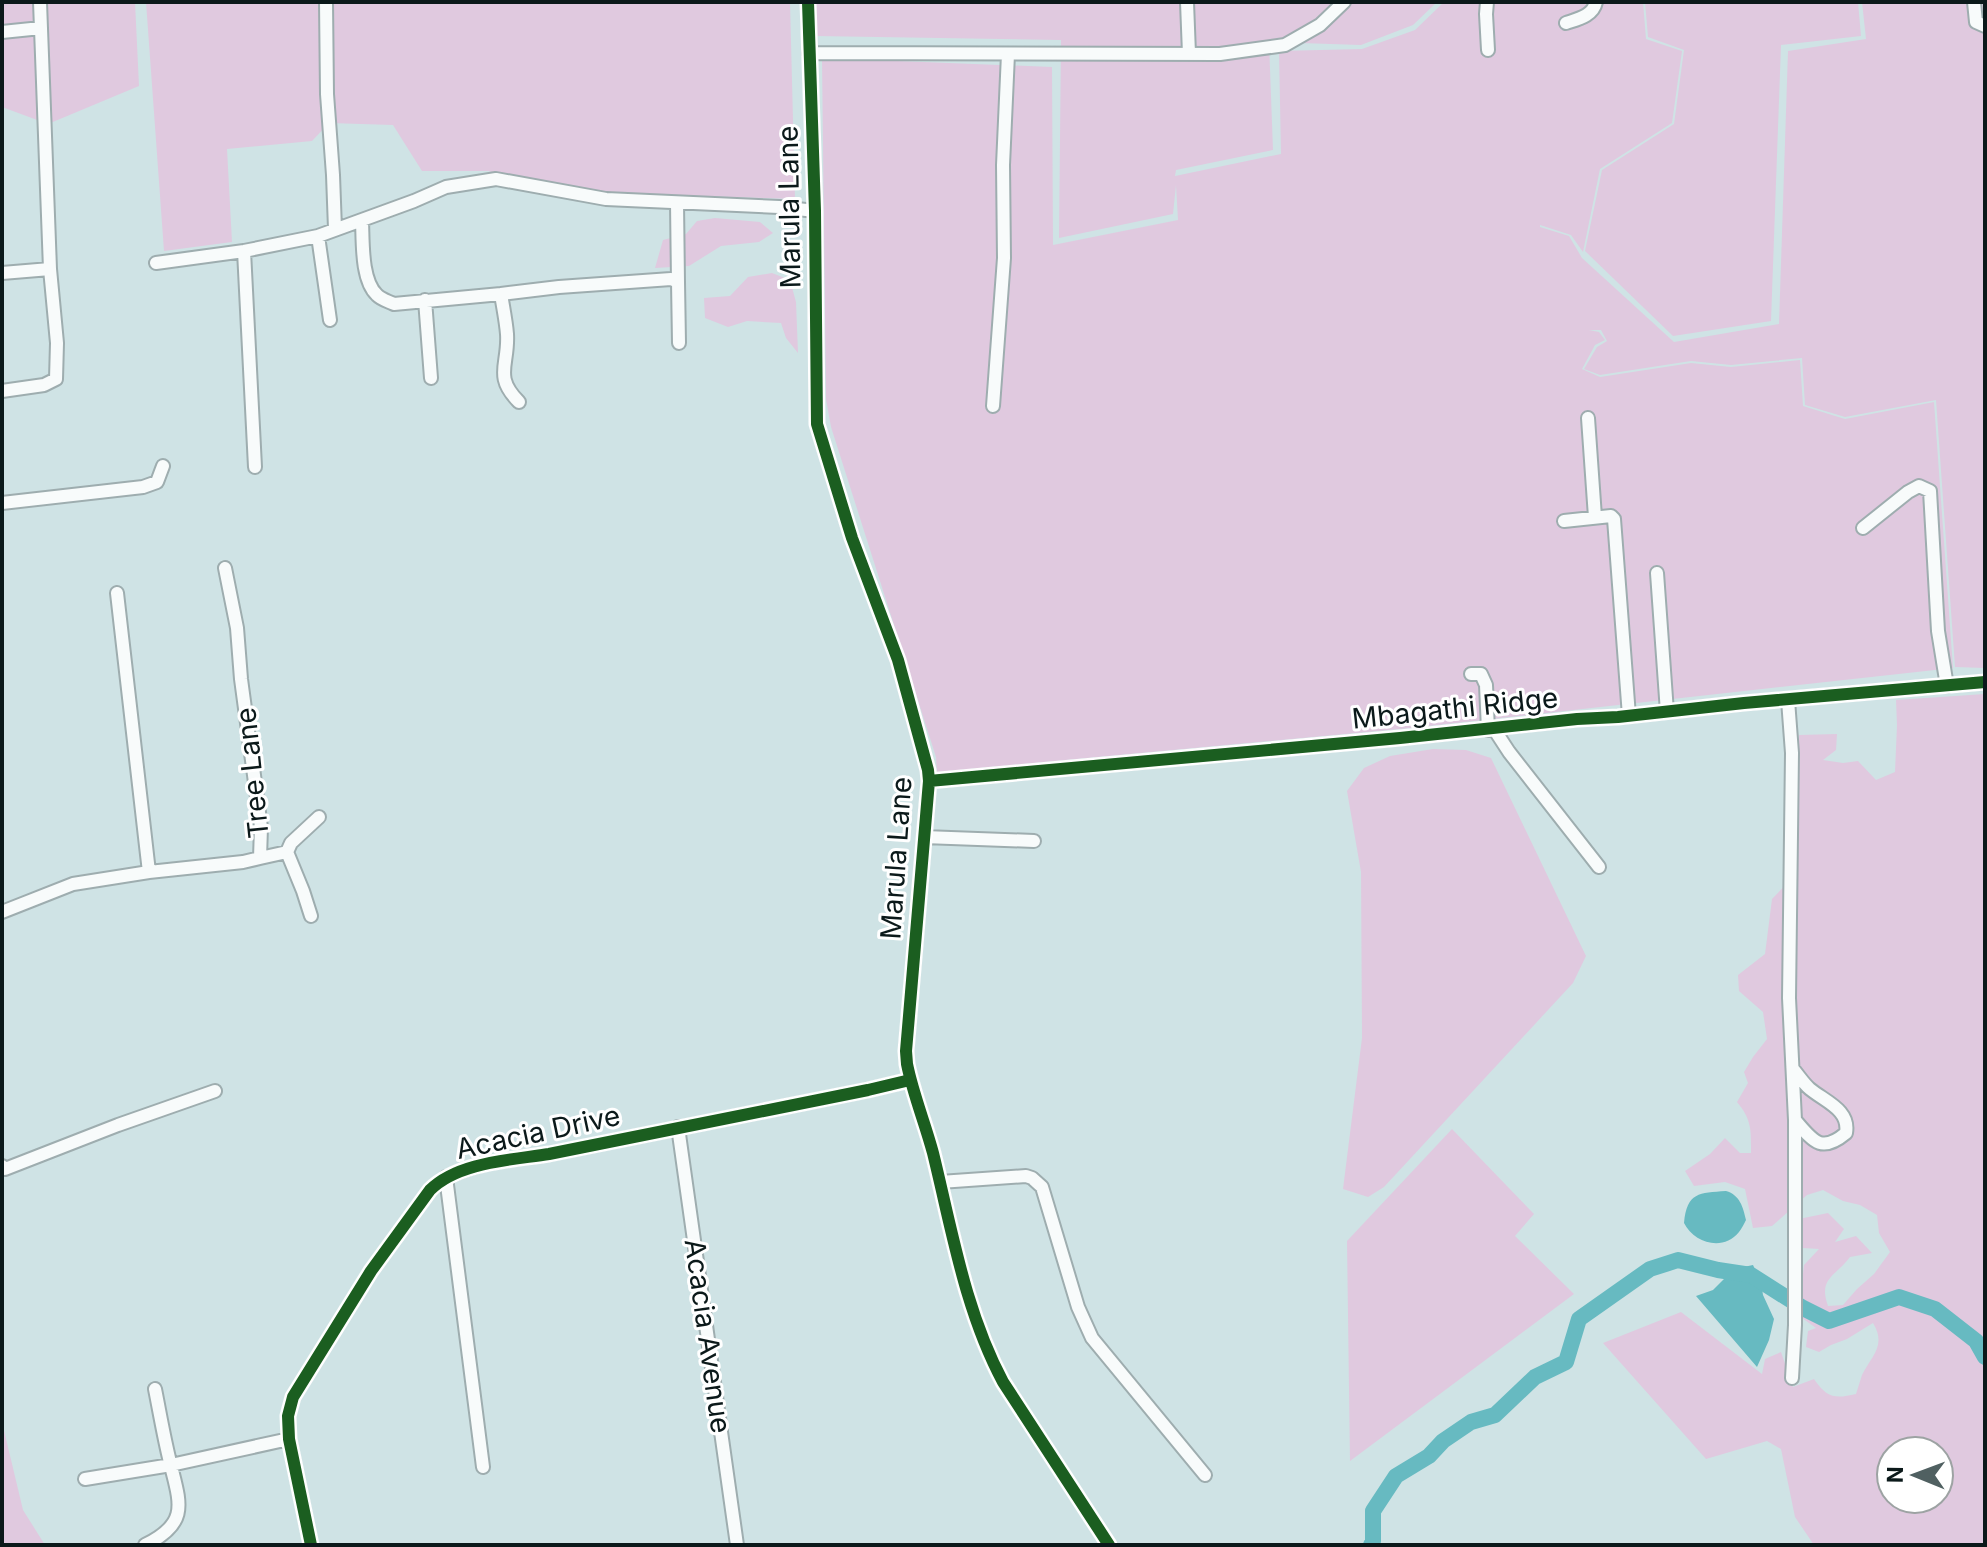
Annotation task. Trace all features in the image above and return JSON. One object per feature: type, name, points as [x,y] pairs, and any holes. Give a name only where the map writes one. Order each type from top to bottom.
[{"type":"street","points":[[2,391],[44,385],[56,379],[57,343],[50,269],[40,2]]},
{"type":"street","points":[[326,2],[327,94],[335,229]]},
{"type":"street","name":"Marula Lane","points":[[808,2],[815,211],[817,424],[852,538],[898,660],[928,770],[906,1051],[910,1080],[930,1142],[976,1322],[991,1359],[1109,1545]]},
{"type":"street","points":[[1187,2],[1189,54]]},
{"type":"street","points":[[809,53],[1244,52],[1285,45],[1303,37],[1344,2]]},
{"type":"street","points":[[1487,2],[1488,50]]},
{"type":"street","points":[[1566,23],[1584,17],[1592,11],[1596,2]]},
{"type":"street","points":[[1974,2],[1976,22],[1985,26]]},
{"type":"street","points":[[2,32],[41,28]]},
{"type":"street","points":[[993,406],[1004,258],[1003,165],[1008,54]]},
{"type":"street","points":[[156,263],[244,251],[318,236],[446,187],[496,179],[606,199],[815,211]]},
{"type":"street","points":[[677,203],[679,343]]},
{"type":"street","points":[[362,221],[363,258],[371,289],[380,298],[394,304],[559,287],[671,279],[678,282]]},
{"type":"street","points":[[318,236],[330,320]]},
{"type":"street","points":[[244,251],[255,467]]},
{"type":"street","points":[[2,273],[50,269]]},
{"type":"street","points":[[501,294],[507,333],[503,372],[507,390],[519,402]]},
{"type":"street","points":[[425,300],[431,378]]},
{"type":"street","points":[[1588,418],[1595,517]]},
{"type":"street","points":[[2,503],[143,487],[157,482],[163,466]]},
{"type":"street","points":[[1863,528],[1908,492],[1919,486],[1930,491],[1938,631],[1947,686]]},
{"type":"street","points":[[1564,521],[1611,516],[1614,519],[1629,716]]},
{"type":"street","name":"Tree Lane","points":[[2,912],[73,884],[260,858],[261,827],[237,628],[225,568]]},
{"type":"street","points":[[1657,573],[1667,712]]},
{"type":"street","points":[[117,593],[149,872]]},
{"type":"street","points":[[1471,674],[1481,674],[1486,685],[1491,730],[1599,867]]},
{"type":"street","name":"Mbagathi Ridge","points":[[929,781],[1985,682]]},
{"type":"street","points":[[1788,700],[1792,753],[1789,998],[1795,1120],[1792,1378]]},
{"type":"street","points":[[311,916],[287,852],[291,843],[319,817]]},
{"type":"street","points":[[924,837],[1034,841]]},
{"type":"street","points":[[260,858],[287,852]]},
{"type":"street","points":[[1793,1069],[1807,1088],[1845,1116],[1846,1133],[1835,1142],[1822,1144],[1811,1139],[1795,1120]]},
{"type":"street","name":"Acacia Drive","points":[[311,1545],[289,1439],[288,1416],[293,1397],[371,1271],[430,1190],[446,1177],[460,1170],[500,1161],[549,1154],[910,1080]]},
{"type":"street","points":[[2,1166],[5,1169],[215,1091]]},
{"type":"street","name":"Acacia Avenue","points":[[678,1127],[737,1545]]},
{"type":"street","points":[[940,1182],[1026,1176],[1037,1181],[1042,1187],[1078,1307],[1092,1338],[1205,1475]]},
{"type":"street","points":[[446,1177],[483,1467]]},
{"type":"street","points":[[145,1545],[170,1529],[179,1502],[155,1389]]},
{"type":"street","points":[[85,1479],[171,1465],[289,1439]]},
{"type":"shaded area","points":[[2,2],[135,2],[139,86],[48,124],[2,107]]},
{"type":"shaded area","points":[[146,2],[790,2],[795,199],[607,193],[540,184],[488,171],[422,171],[393,125],[329,123],[312,141],[227,149],[232,242],[164,251]]},
{"type":"shaded area","points":[[815,2],[1437,2],[1413,25],[1361,45],[1269,42],[1273,150],[1176,170],[1175,176],[1281,154],[1279,51],[1362,49],[1415,30],[1444,2],[1643,2],[1646,39],[1682,51],[1672,123],[1600,169],[1583,252],[1571,235],[1540,227],[1569,236],[1582,258],[1674,342],[1779,324],[1788,51],[1866,39],[1862,2],[1985,2],[1985,668],[1955,667],[1936,400],[1845,417],[1805,405],[1802,358],[1731,365],[1691,361],[1600,375],[1584,369],[1597,347],[1607,341],[1601,330],[1589,330],[1599,332],[1605,340],[1595,345],[1582,369],[1600,377],[1691,363],[1731,367],[1800,360],[1803,406],[1845,419],[1934,402],[1953,668],[1410,728],[937,772],[936,757],[831,427],[826,399],[822,58],[1052,67],[1053,245],[1178,220],[1176,185],[1173,214],[1059,238],[1061,40],[815,36]]},
{"type":"shaded area","points":[[1645,2],[1858,2],[1861,36],[1781,45],[1771,321],[1673,336],[1585,251],[1602,170],[1674,124],[1684,50],[1648,37]]},
{"type":"shaded area","points":[[715,218],[760,222],[773,233],[759,242],[721,246],[689,266],[655,268],[663,240],[686,234],[697,221]]},
{"type":"shaded area","points":[[772,273],[790,280],[796,302],[798,353],[786,338],[781,323],[747,321],[728,327],[705,318],[704,298],[730,296],[748,277]]},
{"type":"shaded area","points":[[1985,694],[1985,1545],[1814,1545],[1795,1517],[1781,1449],[1767,1441],[1706,1459],[1603,1343],[1681,1312],[1762,1374],[1765,1359],[1781,1352],[1793,1387],[1814,1379],[1827,1393],[1837,1396],[1856,1394],[1878,1345],[1877,1331],[1873,1323],[1819,1352],[1806,1347],[1808,1331],[1816,1328],[1802,1318],[1804,1265],[1819,1249],[1803,1248],[1799,1219],[1828,1213],[1844,1229],[1835,1242],[1856,1236],[1872,1253],[1850,1257],[1830,1278],[1825,1289],[1828,1306],[1843,1305],[1874,1274],[1890,1252],[1879,1233],[1877,1215],[1823,1190],[1807,1195],[1772,1226],[1753,1228],[1745,1189],[1725,1182],[1694,1186],[1685,1171],[1710,1154],[1725,1138],[1740,1153],[1751,1153],[1750,1126],[1737,1102],[1748,1083],[1744,1072],[1767,1039],[1763,1012],[1739,991],[1738,975],[1765,954],[1772,899],[1795,875],[1799,735],[1837,734],[1836,750],[1823,760],[1843,763],[1858,761],[1876,780],[1895,772],[1896,700]]},
{"type":"shaded area","points":[[1433,749],[1466,750],[1491,758],[1586,956],[1573,983],[1384,1187],[1368,1197],[1343,1189],[1362,1038],[1361,872],[1347,791],[1364,768],[1390,756]]},
{"type":"shaded area","points":[[1452,1129],[1534,1214],[1515,1236],[1574,1294],[1350,1461],[1347,1241]]},
{"type":"shaded area","points":[[2,1422],[23,1510],[45,1545],[2,1545]]},
{"type":"water","points":[[1726,1191],[1742,1206],[1746,1220],[1739,1232],[1725,1242],[1717,1243],[1695,1236],[1684,1223],[1691,1200],[1702,1194]]},
{"type":"water","points":[[1753,1265],[1774,1319],[1757,1367],[1696,1296],[1713,1290],[1734,1269]]},
{"type":"waterway","points":[[1371,1545],[1373,1511],[1396,1476],[1429,1456],[1443,1441],[1471,1422],[1495,1415],[1535,1377],[1566,1362],[1579,1319],[1650,1269],[1678,1260],[1751,1275],[1829,1321],[1899,1297],[1935,1309],[1976,1341],[1985,1357]]},
{"type":"cycle path","points":[[808,2],[815,211],[817,424],[852,538],[898,660],[928,770],[907,1064],[933,1153],[969,1299],[990,1355],[1003,1382],[1109,1545]]},
{"type":"cycle path","points":[[929,781],[1985,682]]},
{"type":"cycle path","points":[[311,1545],[289,1439],[288,1416],[293,1397],[371,1271],[430,1190],[455,1173],[486,1164],[549,1154],[910,1080]]}]
